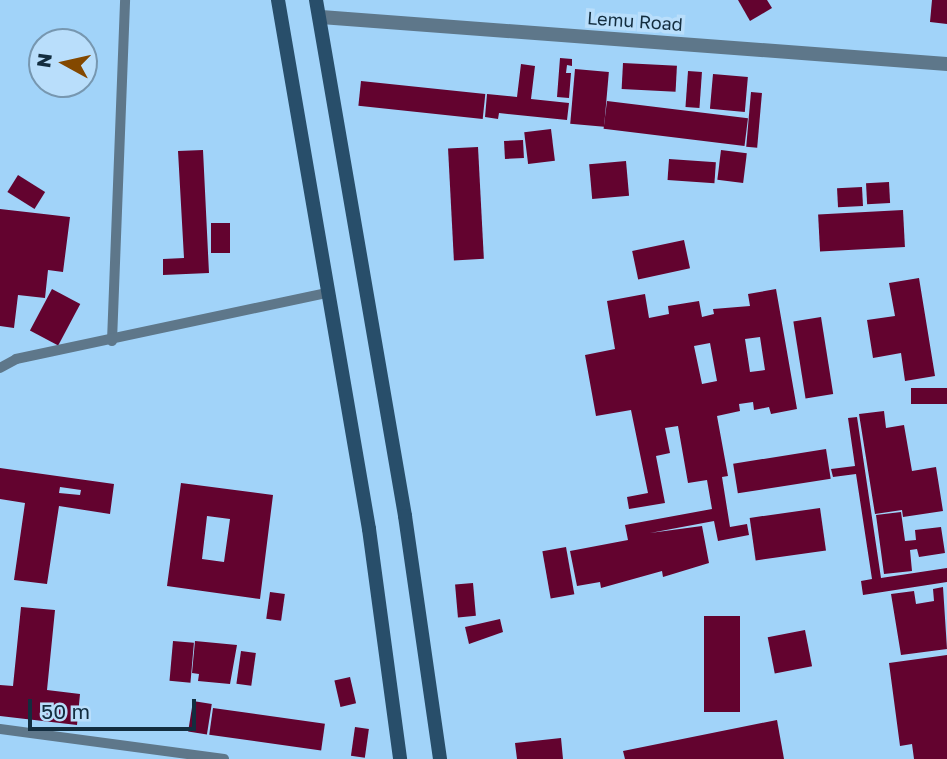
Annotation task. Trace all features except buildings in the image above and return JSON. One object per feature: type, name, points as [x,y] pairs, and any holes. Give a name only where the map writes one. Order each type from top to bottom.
[{"type":"street","points":[[278,0],[369,529],[400,759]]},
{"type":"street","points":[[316,0],[405,516],[440,759]]},
{"type":"street","name":"Lemu Road","points":[[321,17],[947,64]]},
{"type":"lane","points":[[112,341],[125,0]]},
{"type":"lane","points":[[0,368],[16,359],[112,341],[282,299],[327,293]]},
{"type":"lane","points":[[0,729],[225,759]]}]
